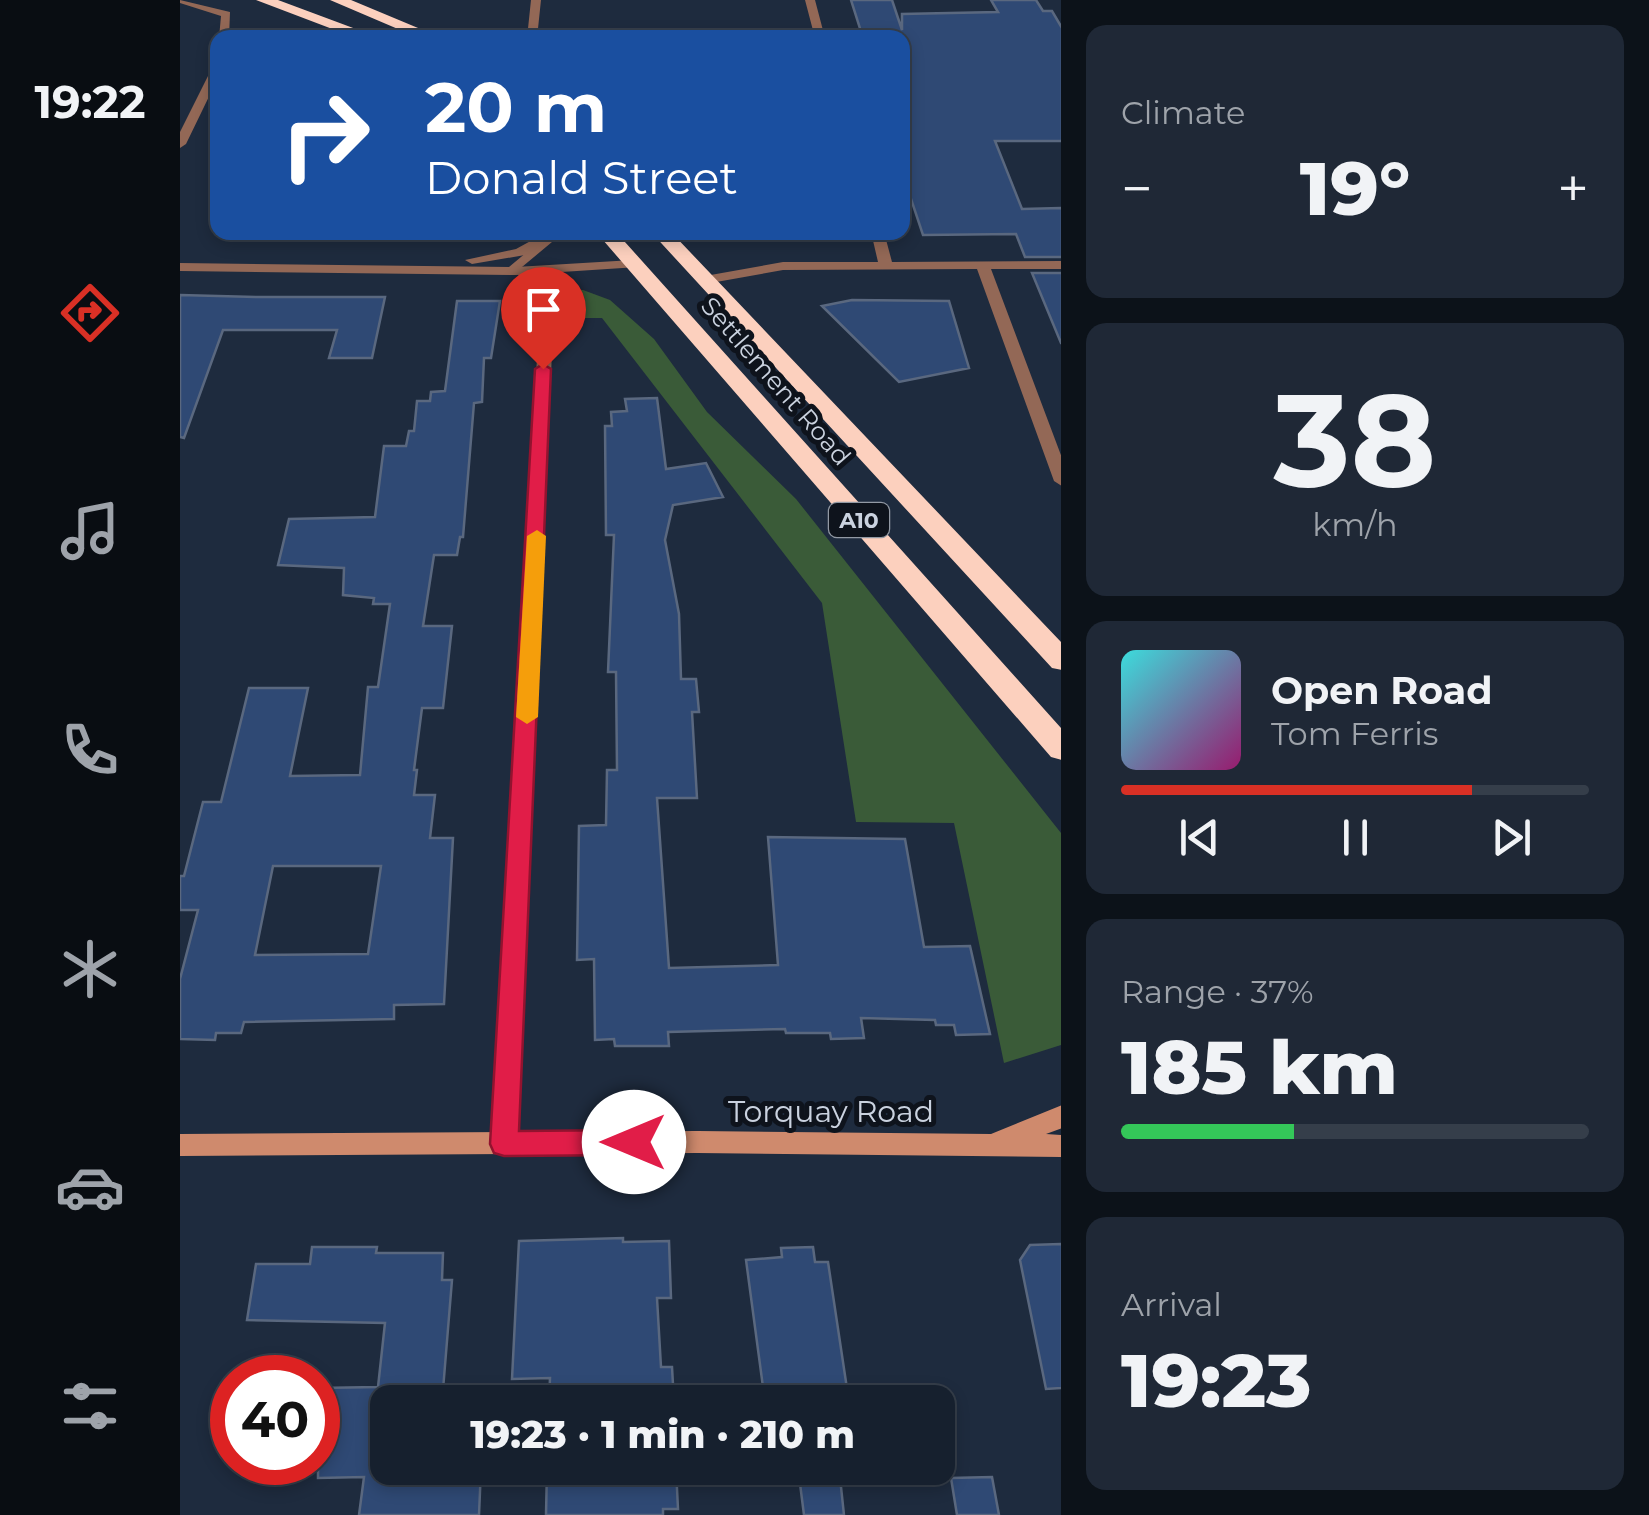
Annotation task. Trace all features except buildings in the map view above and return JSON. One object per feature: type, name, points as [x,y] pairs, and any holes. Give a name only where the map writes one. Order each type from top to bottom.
[{"type":"highway","points":[[264,0],[349,30]]},
{"type":"highway","points":[[338,0],[414,30]]},
{"type":"highway","name":"Settlement Road","points":[[612,240],[1061,748]]},
{"type":"highway","points":[[633,264],[636,240]]},
{"type":"highway","name":"Settlement Road","points":[[668,240],[1061,659]]},
{"type":"highway","points":[[658,291],[705,280]]},
{"type":"street","points":[[180,0],[224,12],[228,21],[225,30]]},
{"type":"street","points":[[533,30],[536,0]]},
{"type":"street","points":[[810,0],[818,30]]},
{"type":"street","points":[[180,144],[210,82]]},
{"type":"street","points":[[385,266],[505,256],[547,240]]},
{"type":"street","points":[[878,240],[886,266]]},
{"type":"street","points":[[180,267],[385,266],[516,272],[633,264]]},
{"type":"street","points":[[705,280],[783,266],[1061,265]]},
{"type":"street","points":[[982,266],[1061,479]]},
{"type":"street","points":[[504,1144],[546,307]]},
{"type":"street","points":[[994,1145],[1061,1116]]},
{"type":"street","name":"Torquay Road","points":[[180,1145],[1061,1146]]},
{"type":"lane","points":[[546,307],[536,285],[516,272],[517,263],[550,240]]},
{"type":"green space","points":[[548,287],[583,290],[610,300],[654,339],[707,412],[796,499],[1061,833],[1061,1045],[1004,1063],[954,823],[856,822],[822,603],[602,318],[562,318],[563,307],[553,300]]},
{"type":"slow traffic","points":[[527,717],[537,536]]},
{"type":"route","points":[[543,369],[504,1144],[634,1142]]}]
